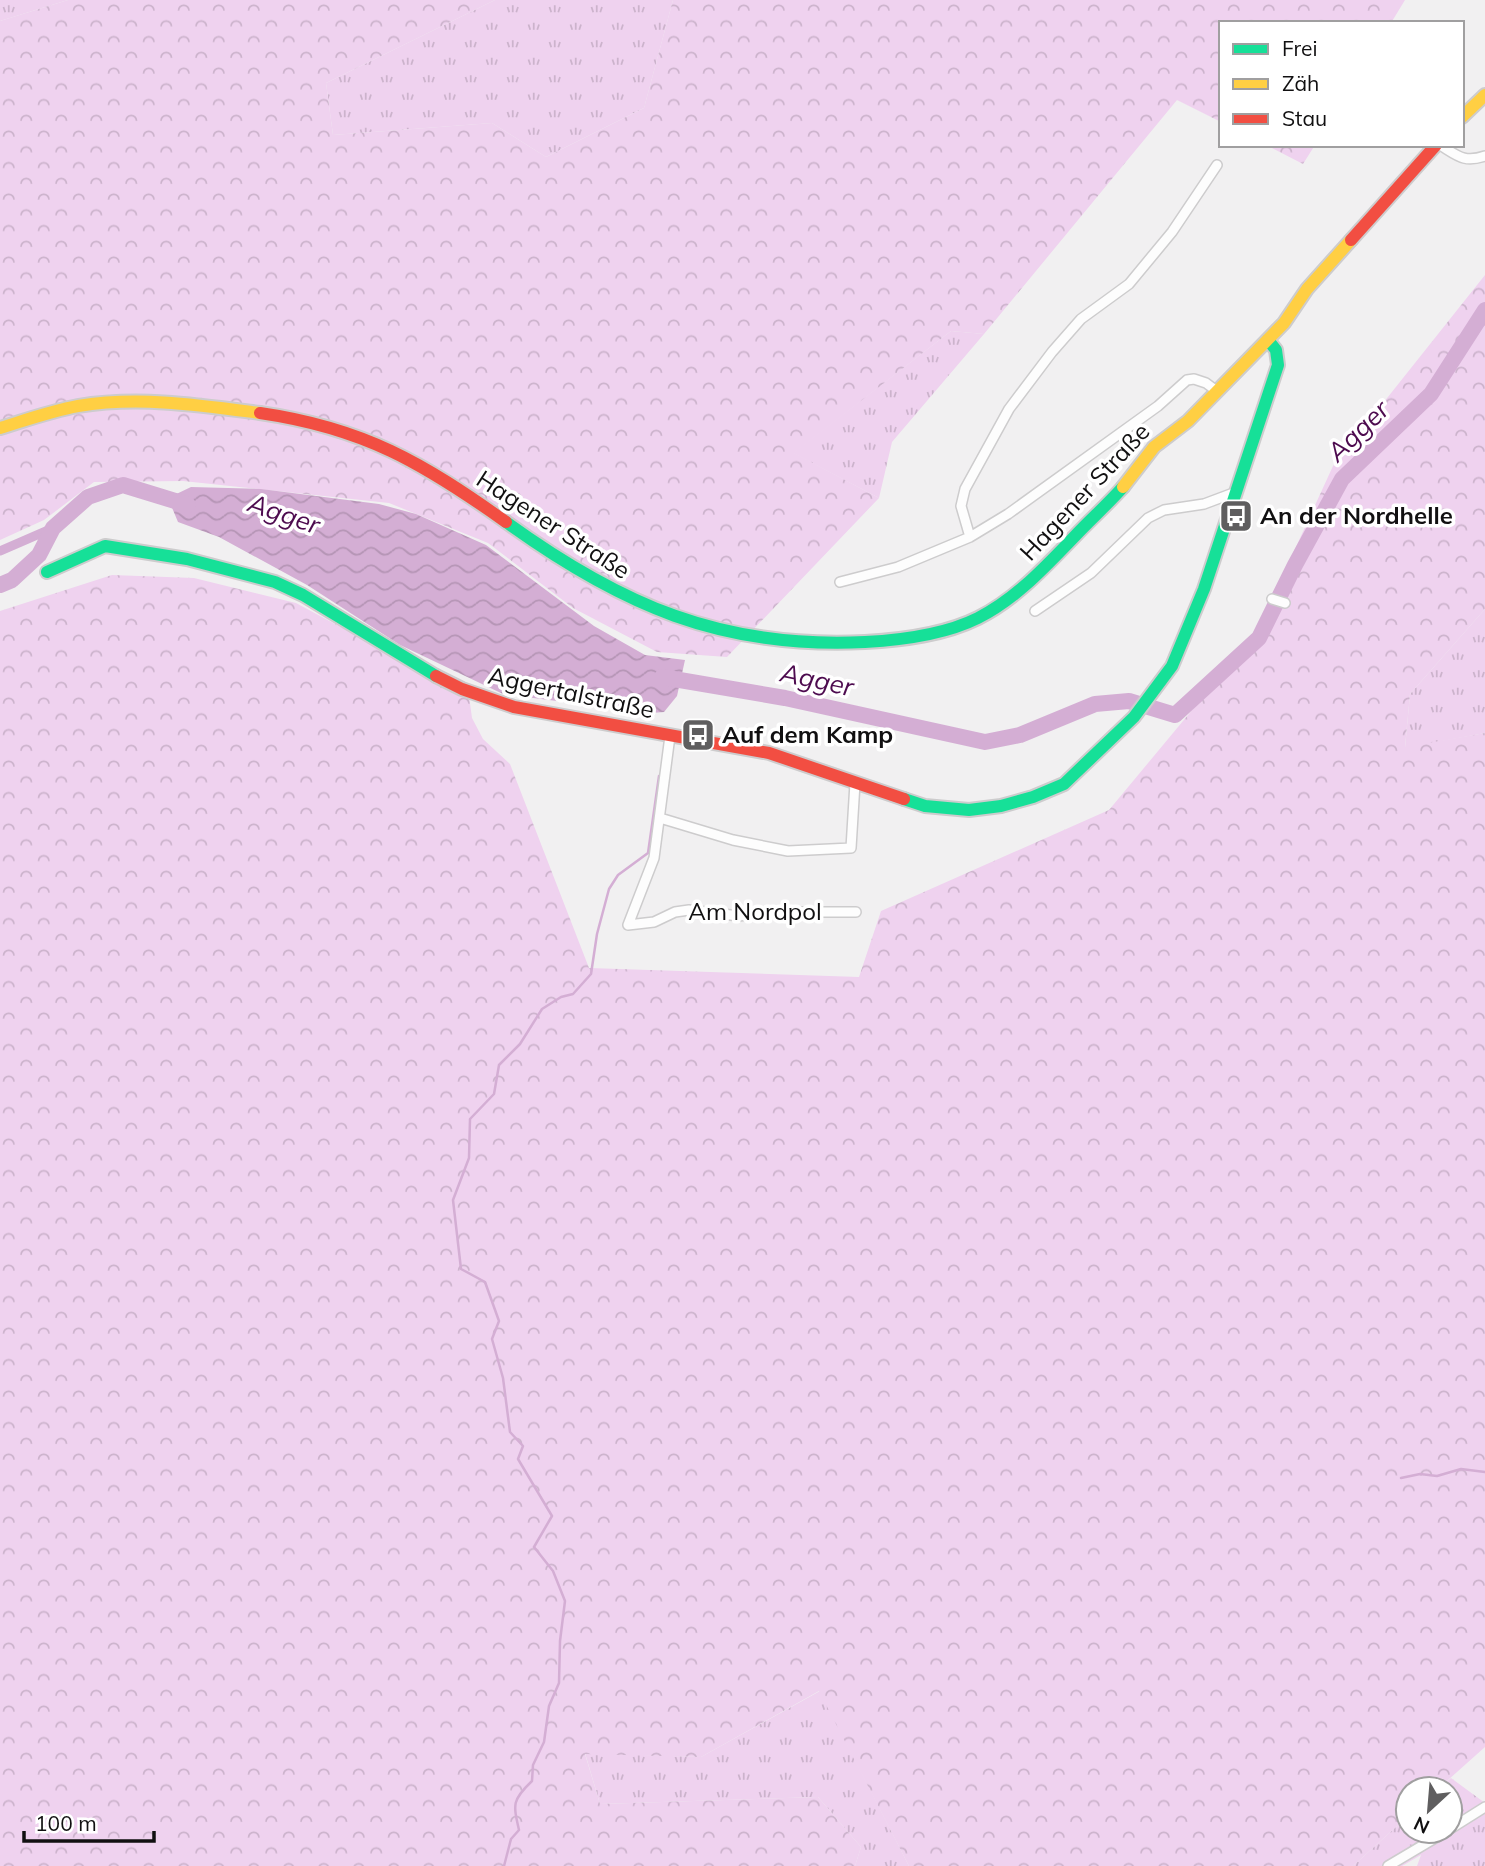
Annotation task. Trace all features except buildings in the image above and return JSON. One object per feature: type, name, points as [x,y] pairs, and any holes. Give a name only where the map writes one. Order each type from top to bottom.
[{"type":"main road","points":[[1464,115],[1485,94]]},
{"type":"main road","name":"Hagener Straße","points":[[0,428],[62,409],[140,400],[323,425],[375,442],[408,458],[447,481],[560,560],[604,587],[650,609],[696,625],[751,638],[801,643],[901,640],[927,635],[958,626],[995,609],[1029,581],[1130,480],[1143,459],[1171,431],[1188,421],[1284,323],[1307,289],[1436,147]]},
{"type":"main road","name":"Aggertalstraße","points":[[47,572],[105,546],[187,559],[275,582],[303,595],[415,665],[462,689],[514,706],[769,753],[925,806],[969,810],[1001,806],[1064,784],[1134,717],[1172,666],[1205,589],[1278,365],[1276,351],[1268,340]]},
{"type":"street","points":[[1442,147],[1464,159],[1473,160],[1485,156]]},
{"type":"street","points":[[970,537],[961,506],[965,489],[1009,409],[1052,352],[1082,319],[1129,284],[1172,232],[1217,165]]},
{"type":"street","points":[[840,582],[898,567],[970,537],[1008,514],[1157,406],[1187,380],[1206,383],[1217,392]]},
{"type":"street","points":[[1035,611],[1091,573],[1148,517],[1164,510],[1204,504],[1236,492]]},
{"type":"street","points":[[1272,598],[1285,603]]},
{"type":"street","points":[[670,736],[660,818],[733,840],[788,851],[850,848],[855,783]]},
{"type":"street","name":"Am Nordpol","points":[[660,818],[654,858],[628,925],[654,922],[675,912],[689,910],[739,916],[766,912],[856,912]]},
{"type":"street","points":[[1464,1820],[1485,1807]]},
{"type":"street","points":[[1388,1866],[1423,1845]]},
{"type":"green space","points":[[0,0],[68,0],[0,21]]},
{"type":"green space","points":[[68,0],[495,0],[326,83],[333,135],[492,123],[546,157],[644,108],[673,0],[1405,0],[1392,21],[1219,21],[1219,121],[1177,100],[984,334],[951,331],[794,453],[879,498],[727,657],[657,652],[573,608],[488,543],[389,503],[183,481],[94,482],[44,520],[0,540],[0,21]]},
{"type":"green space","points":[[495,0],[673,0],[644,108],[546,157],[492,123],[333,135],[326,83]]},
{"type":"green space","points":[[1270,147],[1314,147],[1303,164]]},
{"type":"green space","points":[[1485,275],[1485,609],[1410,694],[1405,747],[1485,733],[1485,1747],[1454,1775],[1394,1775],[1394,1829],[1353,1866],[909,1866],[819,1691],[701,1757],[585,1754],[600,1804],[818,1797],[861,1847],[855,1866],[0,1866],[0,611],[112,575],[194,578],[296,603],[469,696],[472,718],[483,739],[510,764],[589,968],[859,977],[881,911],[1109,810],[1257,632],[1333,466]]},
{"type":"green space","points":[[951,331],[984,334],[892,442],[879,498],[793,453]]},
{"type":"green space","points":[[1485,609],[1485,733],[1405,748],[1410,694]]},
{"type":"green space","points":[[820,1691],[909,1866],[855,1866],[861,1847],[818,1797],[600,1804],[585,1753],[701,1757]]},
{"type":"green space","points":[[1464,1788],[1485,1803],[1485,1866],[1417,1866],[1421,1855],[1402,1866],[1353,1866],[1394,1829],[1394,1845],[1464,1845]]},
{"type":"water","points":[[191,487],[261,489],[379,504],[416,514],[486,545],[594,626],[645,655],[685,660],[677,696],[664,712],[651,713],[503,694],[400,645],[307,585],[219,537],[178,522],[168,498]]},
{"type":"waterway","name":"Agger","points":[[662,677],[785,698],[985,742],[1020,735],[1095,704],[1129,701],[1175,715],[1259,638],[1342,479],[1431,394],[1485,310]]},
{"type":"waterway","name":"Agger","points":[[0,585],[12,580],[39,555],[53,528],[88,497],[123,485],[188,505]]},
{"type":"waterway","points":[[0,551],[53,528]]},
{"type":"waterway","points":[[504,1866],[511,1839],[519,1830],[516,1803],[532,1781],[533,1765],[544,1742],[549,1706],[559,1683],[565,1601],[553,1571],[534,1547],[552,1516],[518,1459],[523,1446],[510,1432],[503,1378],[492,1339],[499,1321],[485,1282],[461,1269],[453,1200],[469,1158],[470,1119],[494,1094],[499,1065],[520,1044],[542,1009],[561,997],[573,994],[591,974],[597,934],[609,889],[618,875],[648,853],[659,776]]},
{"type":"waterway","points":[[1401,1478],[1420,1474],[1437,1476],[1461,1469],[1485,1472]]},
{"type":"traffic: fast","points":[[904,799],[925,806],[969,810],[1001,806],[1033,797],[1064,784],[1134,717],[1172,666],[1204,589],[1278,365],[1276,350],[1268,340]]},
{"type":"traffic: fast","points":[[506,522],[590,577],[675,616],[718,629],[764,638],[865,642],[937,633],[965,624],[992,610],[1018,592],[1042,570],[1123,487]]},
{"type":"traffic: fast","points":[[47,572],[105,546],[187,559],[275,582],[303,595],[436,676]]},
{"type":"traffic: slow","points":[[1464,115],[1485,95]]},
{"type":"traffic: slow","points":[[1123,487],[1154,447],[1188,421],[1284,323],[1307,289],[1351,240]]},
{"type":"traffic: slow","points":[[0,428],[68,408],[101,403],[169,403],[260,413]]},
{"type":"traffic: jam","points":[[1351,240],[1434,147]]},
{"type":"traffic: jam","points":[[260,413],[331,428],[391,451],[447,482],[506,522]]},
{"type":"traffic: jam","points":[[436,676],[462,689],[514,707],[769,753],[904,799]]},
{"type":"place","name":"An der Nordhelle","points":[[1236,516]]},
{"type":"place","name":"Auf dem Kamp","points":[[698,735]]}]
